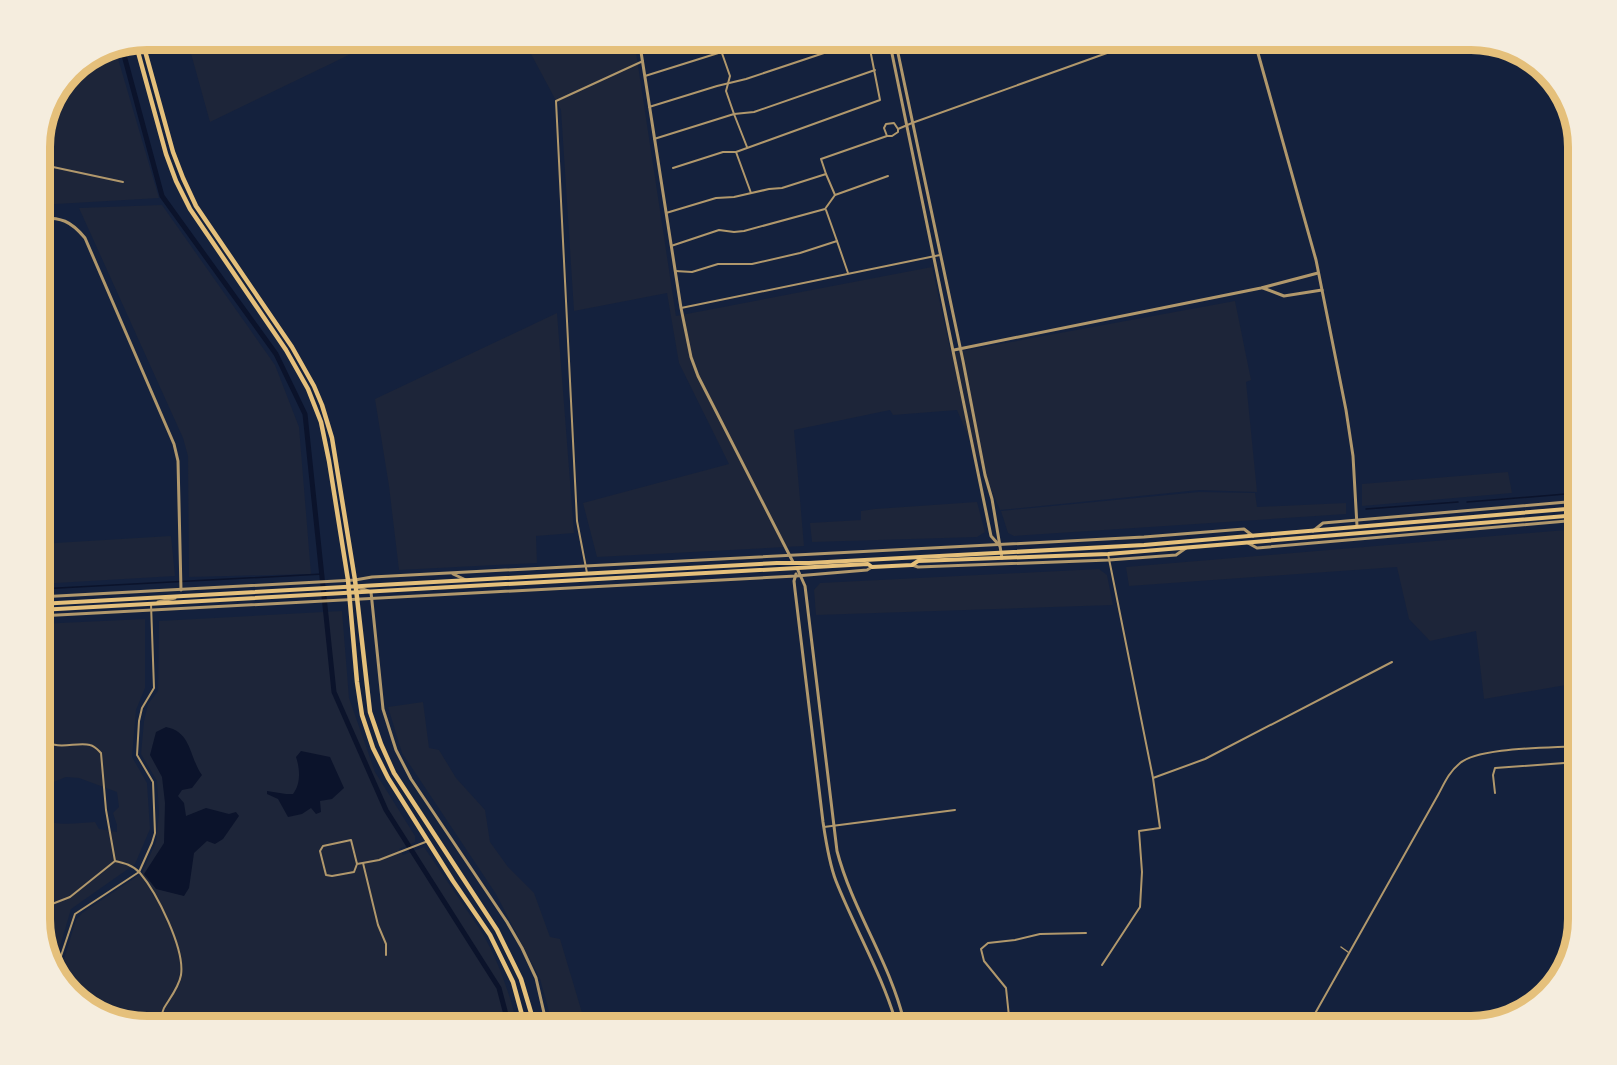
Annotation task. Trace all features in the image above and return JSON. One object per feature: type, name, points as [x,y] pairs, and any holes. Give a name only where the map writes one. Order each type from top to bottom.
[{"type":"main road","points":[[138,50],[166,154],[176,181],[190,209],[286,350],[308,389],[315,408],[325,440],[348,580],[362,715],[373,748],[387,778],[425,842],[490,934],[518,995],[523,1016]]},
{"type":"main road","points":[[145,50],[173,152],[196,206],[292,346],[322,405],[332,438],[355,580],[370,712],[381,744],[394,772],[511,955],[526,992],[532,1016]]},
{"type":"main road","points":[[357,593],[868,564],[872,567],[912,565],[918,561],[1108,554],[1248,543],[1568,509]]},
{"type":"main road","points":[[50,609],[350,594],[465,580],[1144,545],[1357,527],[1568,514]]},
{"type":"main road","points":[[50,603],[337,588],[350,594]]},
{"type":"main road","points":[[518,995],[526,992]]},
{"type":"street","points":[[641,50],[681,308],[691,357],[698,376],[789,556],[798,569],[795,590],[824,828],[835,879],[893,1016]]},
{"type":"street","points":[[645,75],[724,50]]},
{"type":"street","points":[[649,107],[833,50]]},
{"type":"street","points":[[673,168],[723,152],[736,152],[875,103],[880,100],[870,50]]},
{"type":"street","points":[[891,50],[991,536],[999,545]]},
{"type":"street","points":[[897,50],[999,534],[1002,558]]},
{"type":"street","points":[[835,195],[821,159],[896,135],[898,129],[912,123],[1115,50]]},
{"type":"street","points":[[1257,50],[1301,202],[1322,290],[1353,456],[1357,527]]},
{"type":"street","points":[[721,51],[730,76],[726,91],[747,147]]},
{"type":"street","points":[[587,573],[577,521],[556,101],[643,61]]},
{"type":"street","points":[[654,140],[734,114],[754,112],[875,70]]},
{"type":"street","points":[[887,136],[884,128],[886,124],[894,123],[898,129]]},
{"type":"street","points":[[736,152],[751,193]]},
{"type":"street","points":[[50,166],[123,182]]},
{"type":"street","points":[[666,213],[716,198],[782,188],[826,174]]},
{"type":"street","points":[[671,246],[719,230],[744,231],[825,209],[835,195],[888,176]]},
{"type":"street","points":[[825,209],[848,273]]},
{"type":"street","points":[[50,218],[73,224],[85,238],[174,444],[178,461],[181,590],[181,596],[151,604],[154,688],[142,708],[137,755],[153,782],[154,833],[139,872],[75,914],[60,961]]},
{"type":"street","points":[[675,271],[692,273],[718,264],[752,264],[801,253],[837,241]]},
{"type":"street","points":[[681,308],[940,255]]},
{"type":"street","points":[[954,350],[1261,288],[1318,273]]},
{"type":"street","points":[[1261,288],[1284,296],[1322,290]]},
{"type":"street","points":[[1313,531],[1323,523],[1568,502]]},
{"type":"street","points":[[1521,506],[1523,525]]},
{"type":"street","points":[[1248,543],[1257,548],[1568,521]]},
{"type":"street","points":[[50,596],[355,580],[372,577],[1144,537],[1244,529],[1252,536]]},
{"type":"street","points":[[912,565],[918,567],[1109,560],[1176,555],[1186,548]]},
{"type":"street","points":[[1102,965],[1140,907],[1142,872],[1139,831],[1160,828],[1153,778],[1108,554]]},
{"type":"street","points":[[357,593],[372,598],[798,575],[867,570],[872,567]]},
{"type":"street","points":[[452,573],[465,580]]},
{"type":"street","points":[[798,575],[805,586],[837,851],[845,880],[895,992],[902,1016]]},
{"type":"street","points":[[371,592],[383,709],[396,750],[411,779],[522,948],[536,978],[545,1016]]},
{"type":"street","points":[[50,615],[338,600],[350,594]]},
{"type":"street","points":[[1153,778],[1205,759],[1392,662]]},
{"type":"street","points":[[50,742],[58,746],[89,744],[101,753],[106,810],[115,861]]},
{"type":"street","points":[[1314,1016],[1444,784],[1457,765],[1465,759],[1489,753],[1568,747]]},
{"type":"street","points":[[1495,793],[1493,775],[1495,768],[1568,763]]},
{"type":"street","points":[[824,828],[955,810]]},
{"type":"street","points":[[351,840],[357,864],[354,872],[326,875],[320,851],[322,846],[351,840]]},
{"type":"street","points":[[357,864],[403,852],[425,842]]},
{"type":"street","points":[[115,861],[129,865],[139,872],[170,923],[182,965],[180,979],[162,1016]]},
{"type":"street","points":[[50,905],[70,897],[115,861]]},
{"type":"street","points":[[363,863],[378,925],[386,944],[386,955]]},
{"type":"street","points":[[1009,1016],[1006,988],[984,961],[981,949],[988,943],[1040,934],[1086,933]]},
{"type":"lane","points":[[1341,947],[1349,952]]},
{"type":"shaded area","points":[[190,50],[359,50],[210,122]]},
{"type":"shaded area","points":[[529,50],[636,50],[676,316],[932,267],[951,353],[1235,301],[1251,380],[1246,382],[1257,492],[1199,490],[1000,510],[957,410],[893,415],[890,410],[794,430],[804,546],[597,557],[583,503],[729,464],[679,363],[667,293],[574,311],[561,110]]},
{"type":"shaded area","points":[[117,54],[159,198],[50,204],[50,140],[57,109],[66,92],[78,78],[92,66]]},
{"type":"shaded area","points":[[162,205],[275,365],[299,427],[311,574],[189,577],[188,456],[183,438],[79,208]]},
{"type":"shaded area","points":[[557,313],[574,533],[536,536],[537,563],[399,570],[375,399]]},
{"type":"shaded area","points":[[1508,472],[1512,493],[1362,506],[1362,484]]},
{"type":"shaded area","points":[[1199,492],[1255,493],[1257,507],[1346,503],[1346,514],[1014,536],[1008,533],[1001,511]]},
{"type":"shaded area","points":[[977,502],[985,532],[977,537],[812,542],[810,523],[861,520],[861,511],[875,509]]},
{"type":"shaded area","points":[[1568,530],[1568,685],[1484,699],[1476,631],[1430,641],[1409,619],[1397,567],[1129,586],[1126,567]]},
{"type":"shaded area","points":[[171,536],[175,576],[50,583],[50,543]]},
{"type":"shaded area","points":[[1099,569],[1107,575],[1113,605],[816,615],[814,590],[820,583]]},
{"type":"shaded area","points":[[342,611],[349,698],[375,772],[415,836],[415,842],[399,849],[403,855],[424,847],[481,931],[503,977],[515,1016],[146,1016],[127,1014],[103,1006],[69,978],[62,966],[76,920],[82,913],[142,873],[156,842],[159,813],[157,781],[141,754],[148,704],[158,691],[159,621]]},
{"type":"shaded area","points":[[145,619],[145,688],[136,710],[132,757],[147,783],[150,829],[135,864],[71,909],[57,956],[51,938],[50,925],[50,822],[74,824],[95,822],[99,829],[117,832],[113,813],[119,807],[117,792],[79,778],[66,777],[50,784],[50,623]]},
{"type":"shaded area","points":[[423,702],[429,748],[439,750],[456,778],[485,810],[490,842],[508,867],[534,893],[550,937],[560,939],[583,1016],[550,1016],[540,979],[496,894],[402,753],[388,707]]},
{"type":"shaded area","points":[[166,727],[181,734],[202,775],[192,788],[182,790],[178,796],[184,803],[186,816],[206,808],[229,814],[236,812],[239,816],[223,839],[215,844],[207,841],[194,853],[189,888],[184,896],[156,889],[144,874],[164,843],[165,803],[162,777],[150,755],[156,732]]},
{"type":"shaded area","points":[[301,751],[330,757],[344,788],[332,799],[320,801],[321,812],[316,814],[311,808],[302,814],[288,817],[278,799],[267,794],[267,791],[293,794],[299,776],[296,757]]},
{"type":"waterway","points":[[123,52],[162,196],[276,354],[305,414],[334,692],[386,810],[499,988],[506,1016]]},
{"type":"waterway","points":[[1467,502],[1568,494]]},
{"type":"waterway","points":[[1366,509],[1458,502]]},
{"type":"waterway","points":[[50,588],[323,574]]}]
